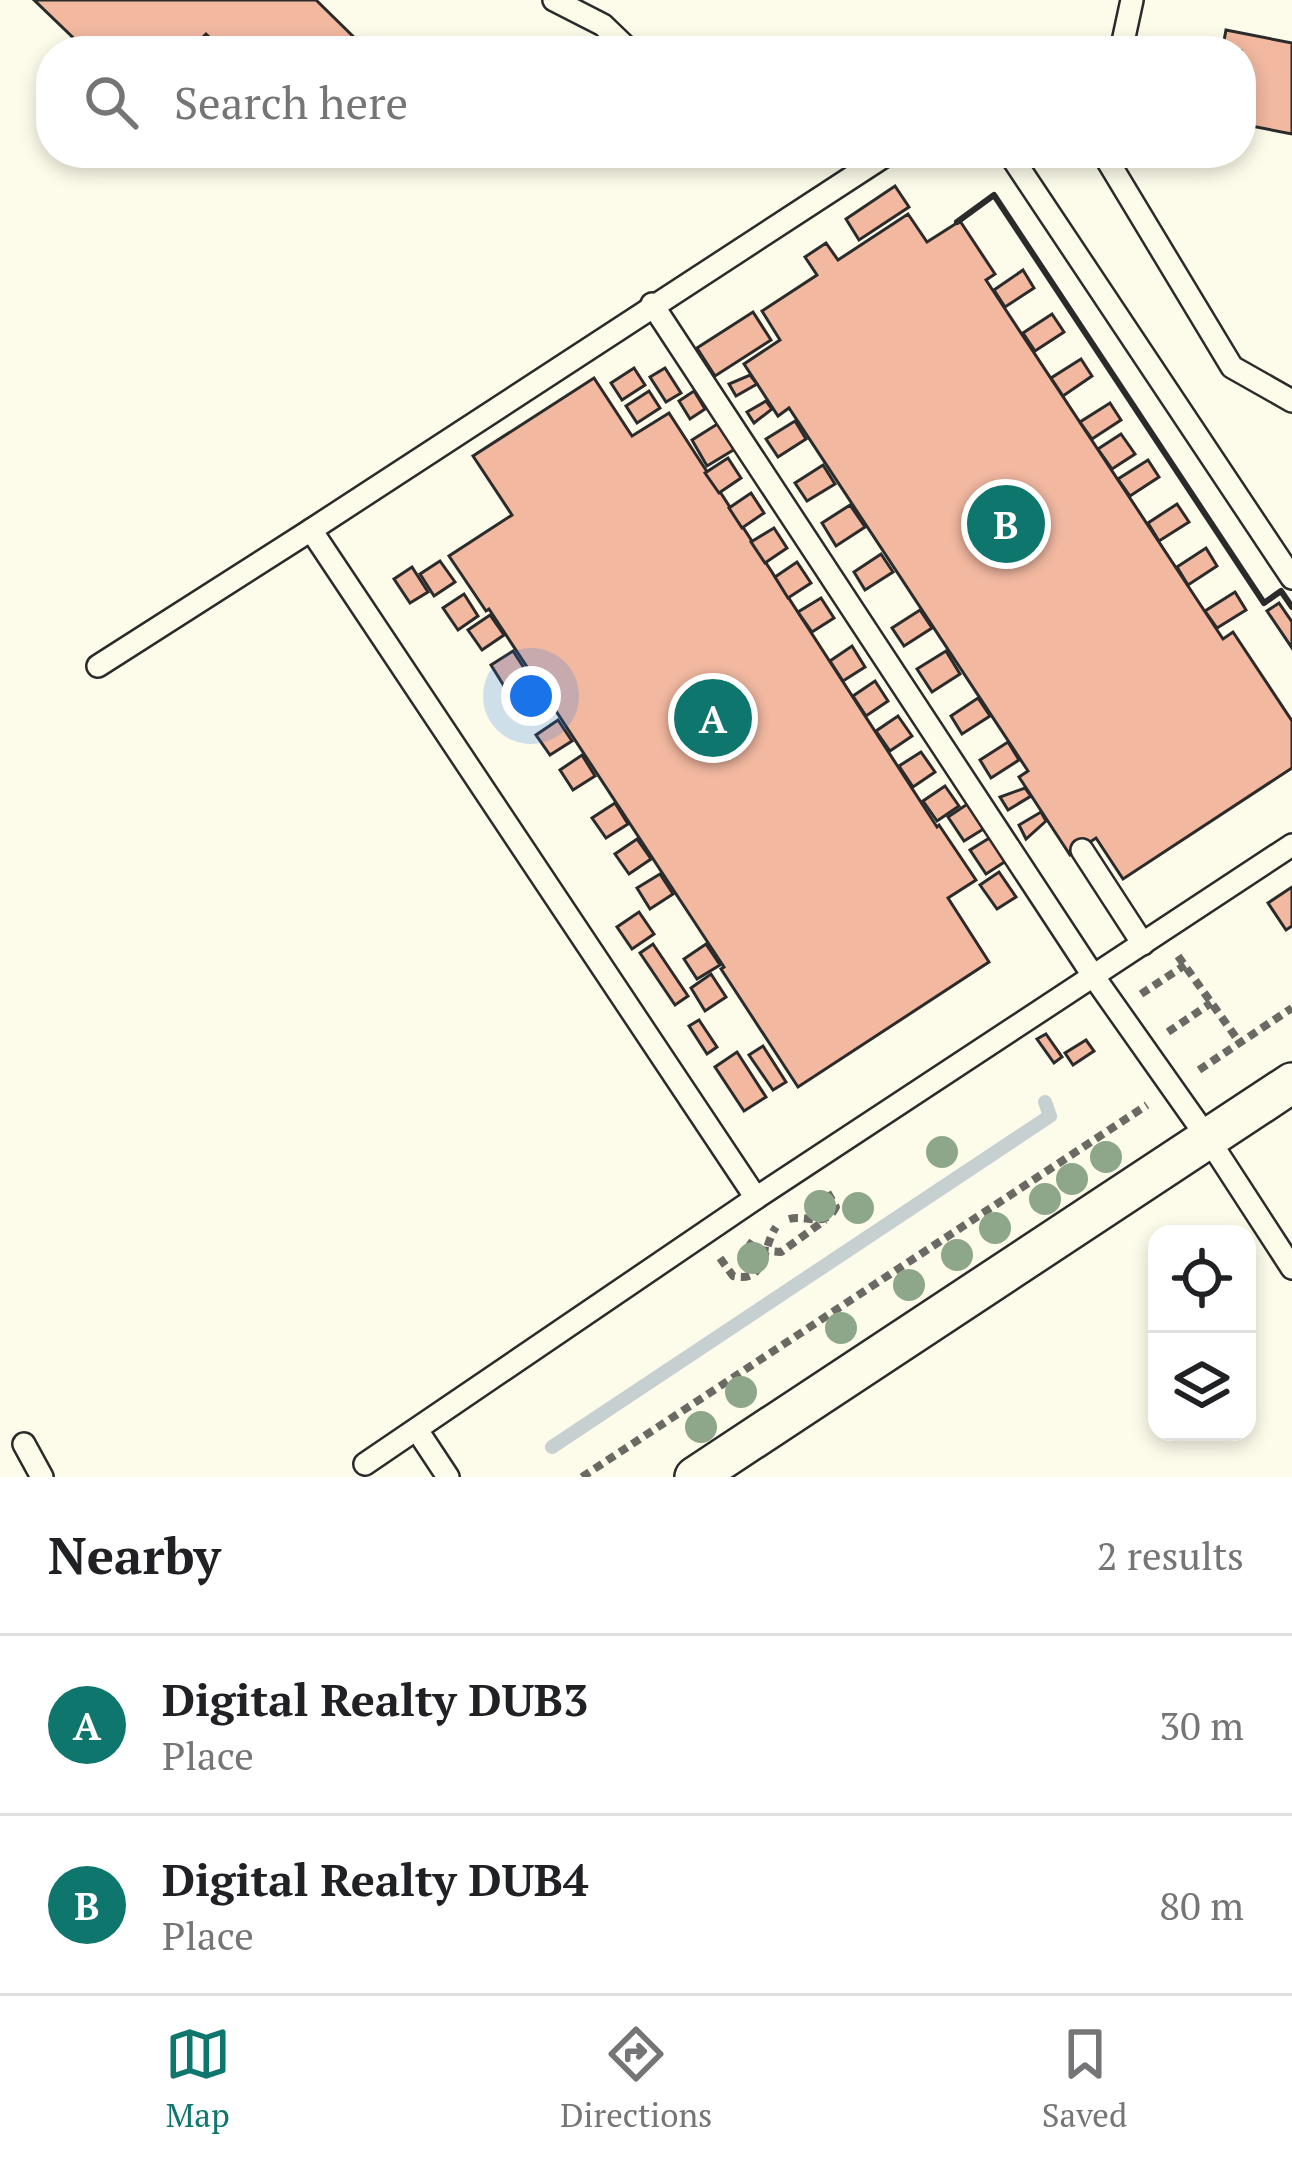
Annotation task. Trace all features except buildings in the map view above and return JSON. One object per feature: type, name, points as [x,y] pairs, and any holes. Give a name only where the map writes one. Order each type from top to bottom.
[{"type":"street","points":[[694,1477],[1292,1083]]},
{"type":"lane","points":[[554,0],[603,25],[614,36]]},
{"type":"lane","points":[[1124,36],[1132,0]]},
{"type":"lane","points":[[98,666],[865,168]]},
{"type":"lane","points":[[1019,168],[1292,578]]},
{"type":"lane","points":[[1112,168],[1232,367],[1292,400]]},
{"type":"lane","points":[[652,304],[1094,977],[1292,1268]]},
{"type":"lane","points":[[311,530],[756,1198]]},
{"type":"lane","points":[[365,1464],[756,1198],[1292,845]]},
{"type":"lane","points":[[1082,850],[1143,944]]},
{"type":"lane","points":[[417,1430],[448,1477]]},
{"type":"lane","points":[[23,1444],[42,1477]]},
{"type":"path","points":[[1117,1010],[1185,965]]},
{"type":"path","points":[[1201,987],[1240,1043]]},
{"type":"path","points":[[1144,1048],[1211,1003]]},
{"type":"path","points":[[582,1477],[1292,1008]]},
{"type":"path","points":[[728,1217],[752,1246],[781,1252],[836,1207],[809,1163]]},
{"type":"path","points":[[703,1234],[733,1276],[742,1279],[761,1268],[772,1231],[788,1220],[825,1220]]},
{"type":"waterway","points":[[552,1447],[1050,1116],[1045,1102]]},
{"type":"wall","points":[[957,222],[994,195],[1264,603],[1281,591],[1292,607]]},
{"type":"place","name":"Digital Realty DUB4","points":[[1006,524]]},
{"type":"place","name":"Digital Realty DUB3","points":[[713,718]]}]
